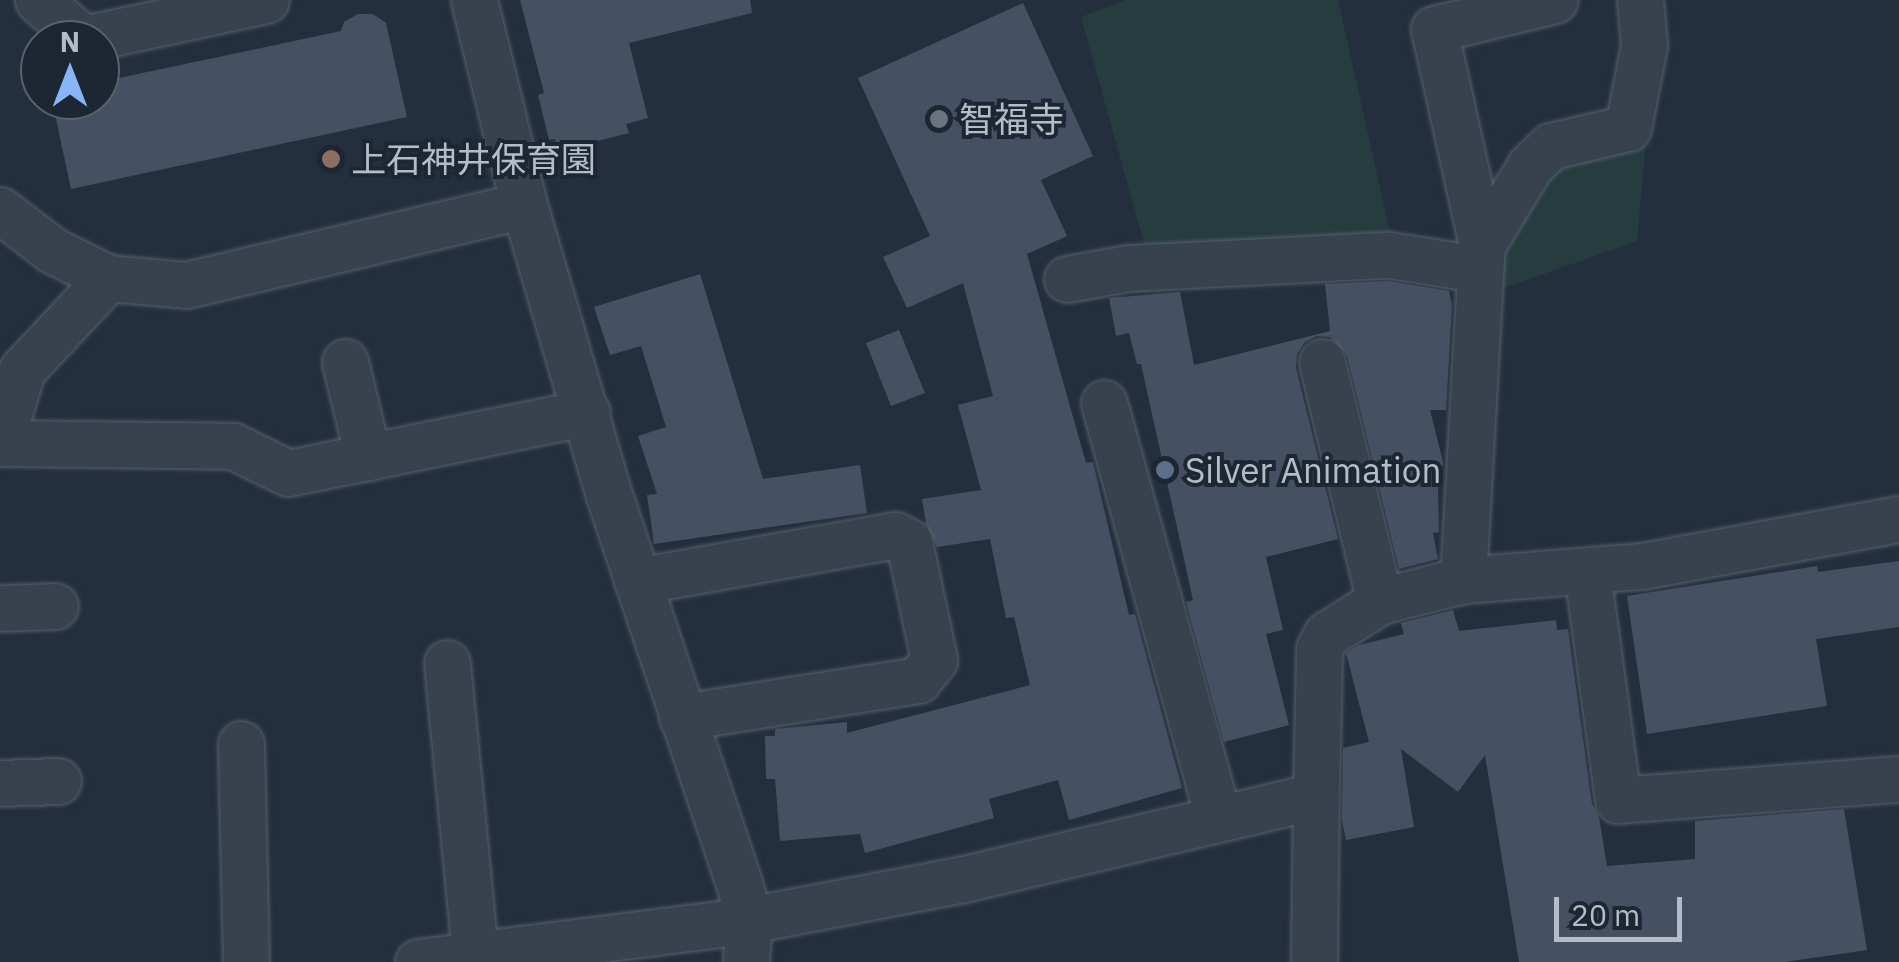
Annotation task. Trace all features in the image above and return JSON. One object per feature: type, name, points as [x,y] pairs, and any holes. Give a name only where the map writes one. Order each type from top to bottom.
[{"type":"street","points":[[38,0],[84,39],[266,0]]},
{"type":"street","points":[[474,0],[524,205],[748,941]]},
{"type":"street","points":[[1463,580],[1480,257],[1434,29],[1555,0]]},
{"type":"street","points":[[1480,257],[1530,166],[1551,146],[1628,128],[1644,45],[1640,0]]},
{"type":"street","points":[[0,210],[52,250],[108,278],[186,285],[524,205]]},
{"type":"street","points":[[1067,279],[1128,268],[1389,255],[1480,257]]},
{"type":"street","points":[[108,278],[22,370],[0,443],[233,446],[288,473],[587,412]]},
{"type":"street","points":[[345,362],[368,456]]},
{"type":"street","points":[[1322,362],[1380,601]]},
{"type":"street","points":[[1104,403],[1218,818]]},
{"type":"street","points":[[1314,962],[1319,650],[1326,634],[1380,601],[1463,580],[1642,566],[1899,520]]},
{"type":"street","points":[[637,581],[895,536],[909,542],[934,660],[918,680],[682,717]]},
{"type":"street","points":[[1587,570],[1618,800],[1899,779]]},
{"type":"street","points":[[0,608],[55,606]]},
{"type":"street","points":[[447,664],[475,955]]},
{"type":"street","points":[[241,744],[246,962]]},
{"type":"street","points":[[0,783],[58,781]]},
{"type":"street","points":[[418,962],[475,955],[748,941],[964,879],[1316,796]]},
{"type":"green space","points":[[1125,0],[1338,0],[1390,232],[1145,247],[1081,17]]},
{"type":"green space","points":[[1646,139],[1637,241],[1493,292],[1493,270],[1555,157]]},
{"type":"building","points":[[520,0],[750,0],[752,13],[629,43],[648,118],[626,124],[629,133],[558,151],[555,139],[549,140],[538,95],[544,93]]},
{"type":"building","points":[[1023,3],[1093,156],[1041,180],[1067,236],[1027,254],[1086,463],[1093,462],[1129,615],[1135,614],[1182,788],[1069,820],[1058,780],[989,799],[994,818],[865,853],[860,834],[780,841],[775,779],[766,779],[765,736],[775,736],[775,729],[847,722],[847,733],[1030,685],[1014,617],[1006,618],[990,539],[937,547],[926,523],[922,499],[981,490],[958,405],[993,396],[963,283],[907,308],[883,257],[930,236],[858,78]]},
{"type":"building","points":[[358,14],[373,14],[386,23],[407,117],[71,189],[56,120],[120,120],[120,78],[341,31],[344,22]]},
{"type":"building","points":[[700,274],[763,479],[860,465],[867,513],[654,544],[647,495],[657,494],[638,436],[666,427],[641,346],[610,355],[594,307]]},
{"type":"building","points":[[1388,281],[1449,291],[1452,305],[1446,410],[1430,410],[1443,462],[1438,490],[1439,532],[1433,533],[1438,559],[1399,569],[1347,355],[1330,337],[1317,336],[1305,342],[1297,354],[1296,368],[1338,539],[1266,557],[1283,630],[1266,634],[1289,725],[1224,742],[1186,602],[1193,600],[1141,364],[1137,364],[1129,333],[1116,336],[1109,298],[1180,292],[1194,365],[1330,331],[1325,284]]},
{"type":"building","points":[[899,330],[925,393],[891,406],[866,343]]},
{"type":"building","points":[[1899,561],[1899,627],[1816,639],[1827,706],[1647,734],[1627,596],[1817,566],[1818,572]]},
{"type":"building","points":[[1453,610],[1459,631],[1556,620],[1557,630],[1568,629],[1592,804],[1599,817],[1607,866],[1695,859],[1695,821],[1844,809],[1867,950],[1785,962],[1519,962],[1485,755],[1458,792],[1401,749],[1414,827],[1346,840],[1342,820],[1343,748],[1369,742],[1346,653],[1359,645],[1404,634],[1401,623]]},
{"type":"place","name":"智福寺","points":[[939,119]]},
{"type":"place","name":"上石神井保育園","points":[[331,159]]},
{"type":"place","name":"Silver Animation","points":[[1165,470]]}]
